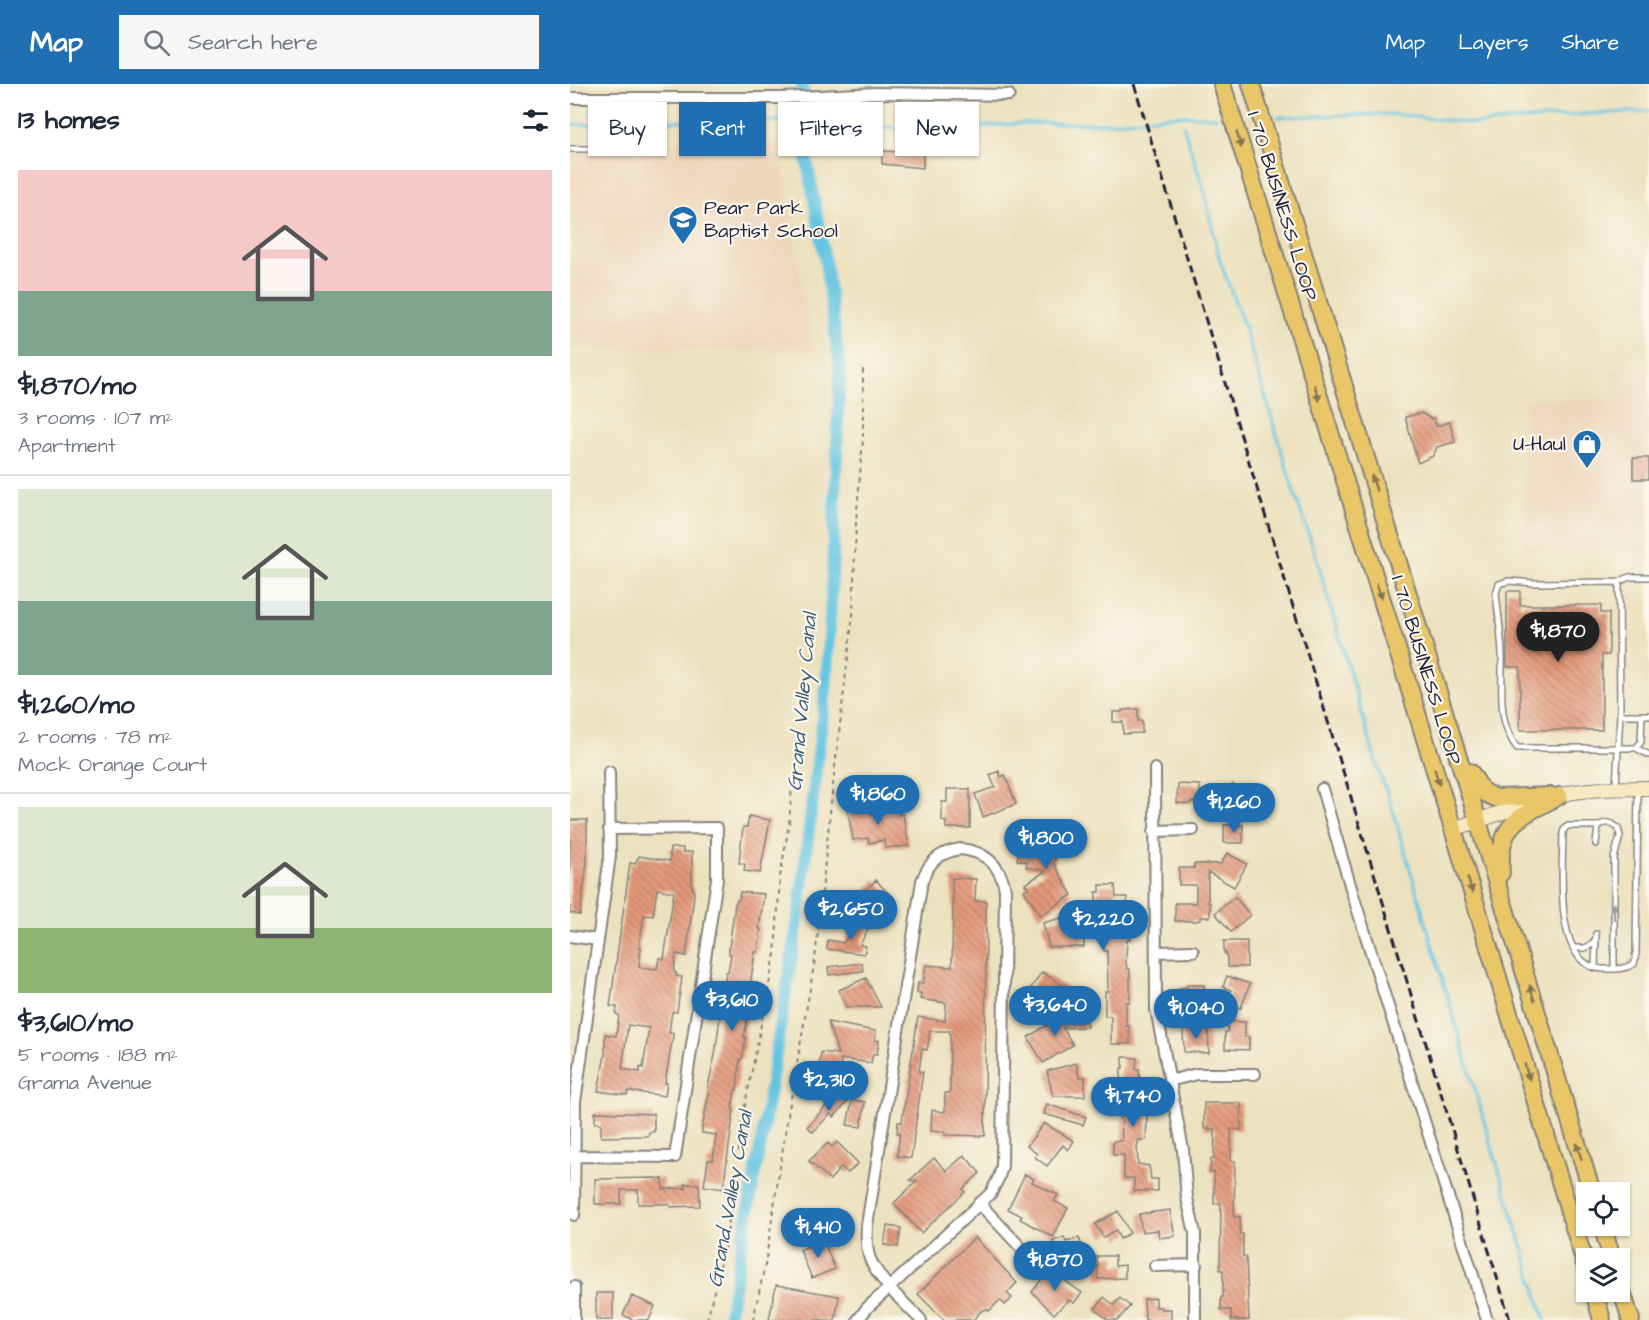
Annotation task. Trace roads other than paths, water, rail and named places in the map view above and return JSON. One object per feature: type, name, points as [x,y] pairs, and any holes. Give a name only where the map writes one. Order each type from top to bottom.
[{"type":"main road","name":"I 70 BUSINESS LOOP","points":[[1222,84],[1580,1248]]},
{"type":"main road","name":"I 70 BUSINESS LOOP","points":[[1251,84],[1589,1182]]},
{"type":"main road","points":[[1444,708],[1468,768],[1483,792],[1489,796],[1502,798],[1559,796],[1616,788],[1644,788]]},
{"type":"main road","points":[[1453,829],[1559,796]]},
{"type":"main road","points":[[1515,939],[1501,875],[1499,856],[1503,838],[1512,824],[1521,816],[1559,796]]},
{"type":"main road","points":[[1596,1302],[1602,1320]]},
{"type":"main road","points":[[1625,1302],[1631,1320]]},
{"type":"street","points":[[570,98],[783,98],[875,93],[1009,95]]},
{"type":"street","points":[[1155,768],[1156,1009],[1183,1149],[1186,1198],[1196,1233],[1195,1320]]},
{"type":"street","points":[[574,1215],[572,1156],[575,1102],[610,856],[609,772]]},
{"type":"street","points":[[1322,789],[1420,1111],[1487,1320]]},
{"type":"street","points":[[572,1156],[675,1157],[717,879],[717,828],[609,829]]},
{"type":"street","points":[[1154,831],[1193,830]]},
{"type":"street","points":[[858,1320],[867,1308],[889,1288],[980,1203],[991,1192],[997,1183],[1003,1160],[1005,890],[997,868],[990,859],[962,849],[942,854],[927,868],[922,881],[867,1225],[866,1246],[871,1264],[889,1288],[921,1320]]},
{"type":"street","points":[[570,936],[597,940]]},
{"type":"street","points":[[1156,952],[1193,951]]},
{"type":"street","points":[[1169,1081],[1197,1074],[1255,1074]]},
{"type":"street","points":[[980,1203],[1026,1252]]},
{"type":"street","points":[[1155,1266],[1196,1265]]},
{"type":"street","points":[[574,1287],[574,1320]]},
{"type":"lane","points":[[570,149],[588,149]]},
{"type":"lane","points":[[1649,577],[1629,578],[1619,582],[1508,581],[1499,584],[1496,593],[1502,651],[1502,716],[1510,738],[1517,747],[1636,748],[1649,755]]},
{"type":"lane","points":[[1616,788],[1620,715],[1619,582]]},
{"type":"lane","points":[[1620,715],[1649,715]]},
{"type":"lane","points":[[1636,748],[1641,742],[1642,715]]},
{"type":"lane","points":[[1614,969],[1614,858],[1620,836],[1618,828],[1612,823],[1605,822],[1598,826],[1568,826],[1563,832],[1563,909],[1569,938],[1582,963],[1595,968],[1614,969],[1625,969],[1634,964],[1636,953],[1644,788]]},
{"type":"lane","points":[[1596,844],[1598,826]]},
{"type":"lane","points":[[1574,948],[1585,948],[1593,944],[1596,934],[1595,968]]},
{"type":"waterway","name":"Grand Valley Canal","points":[[728,1320],[762,1137],[798,920],[826,688],[840,369],[825,260],[806,156],[802,84]]},
{"type":"waterway","points":[[1278,117],[1393,114],[1476,124],[1649,111]]},
{"type":"waterway","points":[[883,127],[960,128],[1024,123],[1108,123],[1178,115],[1216,117]]},
{"type":"waterway","points":[[570,125],[639,121],[778,121]]},
{"type":"waterway","points":[[1183,125],[1203,187],[1220,261],[1244,326],[1293,489],[1314,550],[1545,1320]]},
{"type":"railway","points":[[1134,84],[1510,1320]]},
{"type":"place","name":"Pear Park Baptist School","points":[[683,246]]},
{"type":"place","name":"U-Haul","points":[[1587,470]]}]
